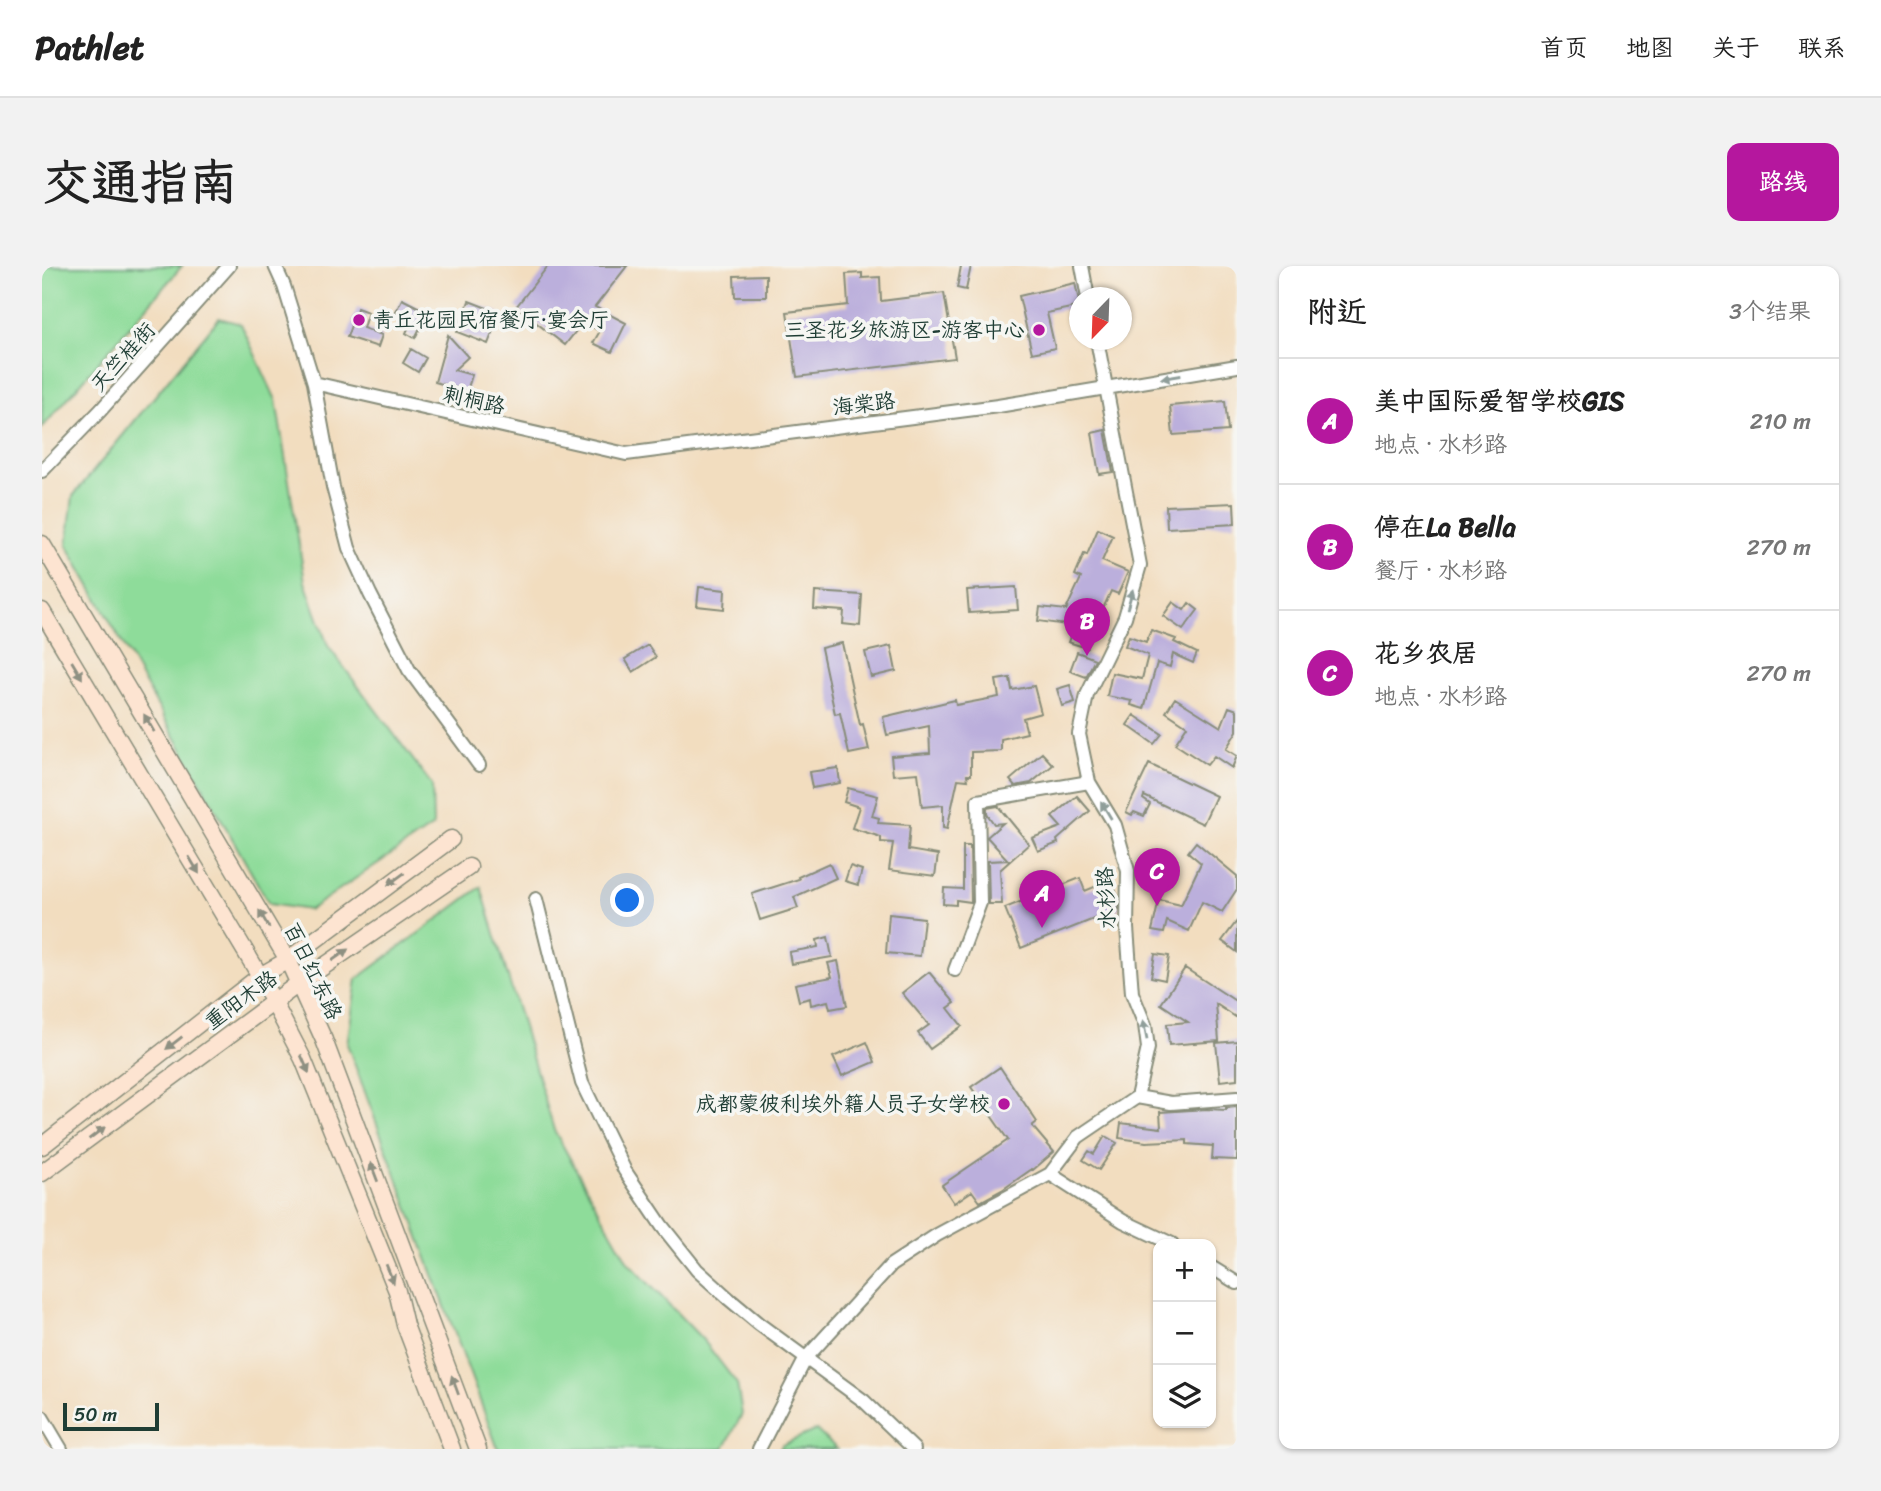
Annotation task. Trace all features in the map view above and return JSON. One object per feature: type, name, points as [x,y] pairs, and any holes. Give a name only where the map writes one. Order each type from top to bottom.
[{"type":"street","name":"天竺桂街","points":[[42,471],[100,411],[229,266]]},
{"type":"street","points":[[275,266],[284,286],[314,383],[333,487],[349,548],[410,670],[479,765]]},
{"type":"street","points":[[1082,266],[1086,287]]},
{"type":"street","name":"水杉路","points":[[1099,350],[1140,565],[1125,617],[1087,695],[1079,734],[1088,782],[1115,825],[1128,872],[1127,928],[1132,993],[1145,1025],[1148,1048],[1137,1097]]},
{"type":"street","name":"海棠路","points":[[626,454],[985,408],[1237,366]]},
{"type":"street","name":"刺桐路","points":[[314,383],[626,454]]},
{"type":"street","name":"百日红东路","points":[[42,544],[288,960],[324,1040],[478,1449]]},
{"type":"street","points":[[42,611],[260,976],[303,1059],[397,1291],[405,1325],[452,1449]]},
{"type":"street","points":[[955,970],[980,903],[978,801],[1088,782]]},
{"type":"street","name":"重阳木路","points":[[42,1146],[260,976],[288,960],[451,839]]},
{"type":"street","name":"重阳木路","points":[[42,1173],[298,984],[469,867]]},
{"type":"street","points":[[536,899],[582,1083],[625,1171],[662,1226],[697,1270],[760,1324],[864,1401],[914,1449]]},
{"type":"street","points":[[759,1449],[806,1358],[891,1265],[937,1235],[1049,1174],[1078,1137],[1137,1097],[1171,1103],[1237,1098]]},
{"type":"street","points":[[1049,1174],[1123,1222],[1160,1239]]},
{"type":"street","points":[[1216,1270],[1237,1283]]},
{"type":"street","points":[[42,1418],[61,1449]]},
{"type":"green space","points":[[42,266],[182,266],[42,428]]},
{"type":"green space","points":[[219,318],[241,324],[276,400],[305,582],[328,646],[432,785],[433,826],[309,910],[269,904],[67,545],[73,496]]},
{"type":"green space","points":[[481,887],[554,1130],[628,1262],[704,1341],[737,1384],[742,1414],[724,1449],[498,1449],[347,1044],[357,979]]},
{"type":"green space","points":[[816,1430],[837,1449],[780,1449],[782,1445]]},
{"type":"building","points":[[548,266],[627,266],[595,307],[626,323],[612,352],[593,343],[600,331],[583,322],[565,345],[516,307]]},
{"type":"building","points":[[961,266],[971,266],[966,290],[957,288]]},
{"type":"building","points":[[862,273],[862,278],[880,277],[881,301],[944,293],[955,358],[797,377],[787,312],[848,305],[846,274]]},
{"type":"building","points":[[766,275],[766,297],[735,297],[734,276]]},
{"type":"building","name":"三圣花乡旅游区-游客中心","points":[[1075,283],[1076,287],[1069,287],[1069,308],[1047,313],[1055,348],[1032,353],[1019,296]]},
{"type":"building","points":[[402,299],[428,312],[415,338],[406,333],[411,322],[395,313]]},
{"type":"building","points":[[469,301],[500,313],[488,344],[457,332]]},
{"type":"building","name":"青丘花园民宿餐厅·宴会厅","points":[[357,308],[368,312],[363,328],[382,335],[378,347],[347,337]]},
{"type":"building","points":[[448,335],[468,357],[454,370],[472,375],[467,391],[435,382]]},
{"type":"building","points":[[411,349],[426,358],[418,372],[403,363]]},
{"type":"building","points":[[1225,401],[1228,431],[1173,435],[1170,406]]},
{"type":"building","points":[[1105,430],[1113,472],[1099,474],[1092,433]]},
{"type":"building","points":[[1234,503],[1235,524],[1167,528],[1166,506]]},
{"type":"building","points":[[1098,529],[1113,536],[1102,561],[1128,572],[1118,594],[1111,591],[1101,613],[1094,610],[1085,631],[1092,633],[1087,648],[1068,642],[1074,626],[1038,621],[1040,607],[1066,610],[1081,578],[1075,575]]},
{"type":"building","points":[[699,587],[725,590],[724,609],[697,606]]},
{"type":"building","points":[[1016,587],[1018,610],[969,613],[967,590]]},
{"type":"building","points":[[815,592],[862,595],[860,626],[843,624],[844,611],[814,609]]},
{"type":"building","points":[[1173,602],[1184,610],[1189,603],[1198,610],[1183,630],[1163,616]]},
{"type":"building","points":[[1151,630],[1176,639],[1174,642],[1197,653],[1193,663],[1173,654],[1170,667],[1157,663],[1144,709],[1131,705],[1132,701],[1107,696],[1112,673],[1142,679],[1148,655],[1125,646],[1129,636],[1146,642]]},
{"type":"building","points":[[842,643],[860,725],[863,724],[869,750],[849,754],[840,713],[835,714],[821,648]]},
{"type":"building","points":[[648,645],[656,657],[633,672],[625,659]]},
{"type":"building","points":[[891,646],[896,671],[871,677],[865,652]]},
{"type":"building","points":[[1077,652],[1095,659],[1086,677],[1070,671]]},
{"type":"building","points":[[1010,678],[1012,690],[1034,686],[1041,713],[1023,718],[1027,733],[1001,739],[1001,751],[971,752],[971,775],[967,775],[968,780],[958,779],[947,829],[943,828],[943,805],[922,807],[918,773],[893,775],[891,756],[930,753],[929,726],[887,735],[883,717],[955,700],[956,705],[999,697],[996,680]]},
{"type":"building","points":[[1070,685],[1075,702],[1062,706],[1057,689]]},
{"type":"building","points":[[1175,698],[1221,727],[1229,707],[1237,710],[1237,731],[1226,749],[1237,756],[1232,768],[1214,756],[1207,765],[1175,744],[1187,726],[1166,712]]},
{"type":"building","points":[[1134,715],[1162,734],[1154,744],[1127,725]]},
{"type":"building","points":[[1042,753],[1053,765],[1031,783],[1015,786],[1010,780]]},
{"type":"building","points":[[1149,764],[1216,796],[1203,824],[1144,796],[1143,799],[1150,804],[1144,816],[1126,812]]},
{"type":"building","points":[[838,768],[840,783],[812,788],[809,772]]},
{"type":"building","points":[[848,788],[878,796],[872,816],[879,818],[878,823],[910,825],[908,850],[938,855],[935,876],[889,870],[893,843],[881,842],[881,837],[852,828],[859,807],[844,802]]},
{"type":"building","points":[[1077,796],[1090,811],[1057,840],[1058,843],[1038,851],[1032,838],[1061,827],[1052,817]]},
{"type":"building","points":[[998,806],[1029,844],[1000,870],[1002,904],[989,904],[988,861],[1008,860],[987,837],[1003,823],[994,824],[987,814],[987,808]]},
{"type":"building","points":[[1196,842],[1237,876],[1237,889],[1222,912],[1202,902],[1189,931],[1167,921],[1164,933],[1152,931],[1159,900],[1181,905],[1201,863],[1188,852]]},
{"type":"building","points":[[963,846],[970,846],[971,902],[956,900],[956,905],[943,904],[944,888],[963,889]]},
{"type":"building","points":[[829,863],[836,878],[794,897],[798,908],[760,920],[752,894],[799,879],[798,877]]},
{"type":"building","points":[[850,866],[862,870],[858,885],[845,881]]},
{"type":"building","points":[[1080,878],[1085,891],[1111,880],[1119,899],[1119,909],[1021,948],[1005,908]]},
{"type":"building","points":[[889,914],[924,918],[920,956],[886,953]]},
{"type":"building","points":[[1237,921],[1237,952],[1222,941]]},
{"type":"building","points":[[828,937],[832,957],[791,964],[789,952],[818,947],[817,940]]},
{"type":"building","points":[[1155,954],[1169,956],[1165,980],[1151,977]]},
{"type":"building","points":[[838,961],[847,1006],[830,1009],[828,1001],[811,1005],[810,998],[799,1001],[795,984],[832,977],[828,963]]},
{"type":"building","points":[[1185,968],[1237,1002],[1237,1018],[1216,1004],[1219,1041],[1169,1045],[1167,1024],[1188,1022],[1161,1004]]},
{"type":"building","points":[[929,972],[955,1003],[948,1008],[962,1026],[930,1049],[918,1033],[929,1025],[902,993]]},
{"type":"building","points":[[1237,1041],[1237,1079],[1220,1081],[1216,1043]]},
{"type":"building","points":[[867,1042],[875,1062],[842,1076],[833,1057]]},
{"type":"building","points":[[1000,1067],[1037,1122],[1032,1126],[1054,1152],[1033,1170],[980,1202],[972,1191],[954,1203],[942,1185],[1008,1140],[971,1087]]},
{"type":"building","points":[[1237,1107],[1237,1160],[1212,1159],[1213,1146],[1187,1144],[1187,1140],[1146,1142],[1119,1138],[1121,1123],[1161,1128],[1160,1112],[1226,1110]]},
{"type":"building","points":[[1105,1136],[1117,1143],[1099,1170],[1083,1160],[1089,1151],[1094,1154]]},
{"type":"place","name":"青丘花园民宿餐厅·宴会厅","points":[[359,320]]},
{"type":"place","name":"三圣花乡旅游区-游客中心","points":[[1039,330]]},
{"type":"place","name":"停在La Bella","points":[[1087,656]]},
{"type":"place","name":"花乡农居","points":[[1157,906]]},
{"type":"place","name":"美中国际爱智学校GIS","points":[[1042,928]]},
{"type":"place","name":"成都蒙彼利埃外籍人员子女学校","points":[[1004,1104]]}]
